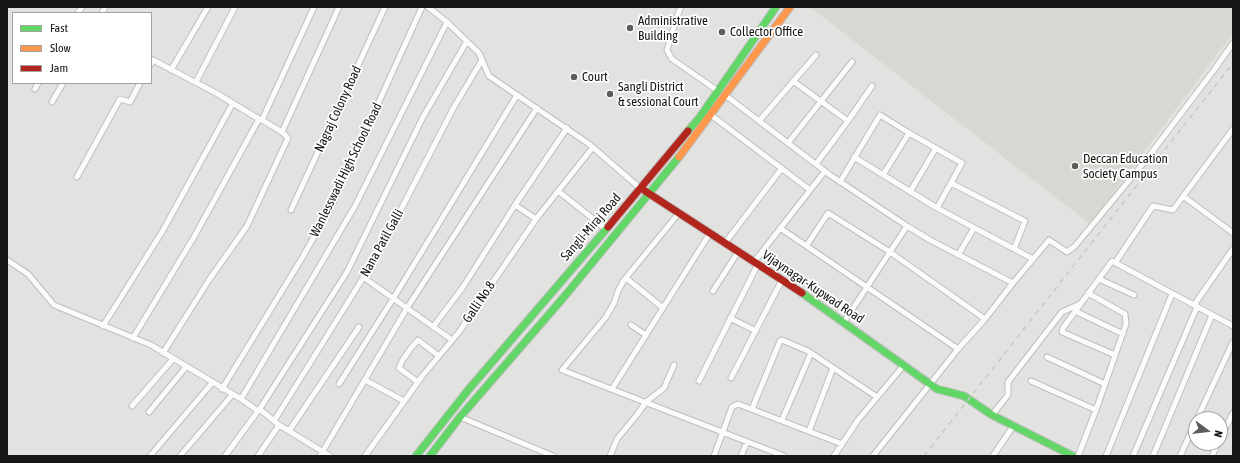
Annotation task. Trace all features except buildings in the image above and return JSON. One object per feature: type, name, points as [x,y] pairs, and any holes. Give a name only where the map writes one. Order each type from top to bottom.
[{"type":"main road","name":"Sangli-Miraj Road","points":[[416,456],[469,389],[641,189],[700,117],[776,7]]},
{"type":"main road","name":"Sangli-Miraj Road","points":[[430,456],[460,417],[564,297],[688,146],[790,7]]},
{"type":"main road","name":"Vijaynagar-Kupwad Road","points":[[641,189],[782,280],[844,322],[937,389],[964,396],[992,415]]},
{"type":"main road","points":[[992,415],[1074,456]]},
{"type":"street","points":[[171,70],[208,7]]},
{"type":"street","points":[[196,82],[235,7]]},
{"type":"street","points":[[133,338],[194,237],[260,119],[314,7]]},
{"type":"street","points":[[282,132],[339,7]]},
{"type":"street","name":"Nagraj Colony Road","points":[[291,210],[385,7]]},
{"type":"street","name":"Wanlesswadi High School Road","points":[[222,389],[302,258],[332,205],[422,7]]},
{"type":"street","points":[[428,7],[447,22],[479,53],[489,76],[593,147],[641,189]]},
{"type":"street","points":[[681,7],[667,50],[672,59],[718,91]]},
{"type":"street","points":[[241,400],[355,206],[447,22]]},
{"type":"street","points":[[225,456],[258,411],[347,272],[423,117],[467,41]]},
{"type":"street","points":[[873,456],[958,349],[985,320],[1013,283],[1049,240],[1067,252],[1075,246],[1146,160],[1233,43]]},
{"type":"street","points":[[759,121],[816,55]]},
{"type":"street","points":[[152,62],[153,60],[196,82],[282,132],[288,138],[247,226],[209,280],[163,353]]},
{"type":"street","name":"Nana Patil Galli","points":[[274,420],[380,250],[454,107],[482,60]]},
{"type":"street","points":[[788,143],[852,62]]},
{"type":"street","points":[[793,81],[848,121]]},
{"type":"street","points":[[35,88],[37,84]]},
{"type":"street","points":[[52,102],[62,84]]},
{"type":"street","points":[[77,177],[120,99],[130,102],[139,84]]},
{"type":"street","points":[[816,164],[872,86]]},
{"type":"street","points":[[339,384],[393,299],[517,95]]},
{"type":"street","points":[[725,95],[840,182],[907,226],[930,240],[1013,283]]},
{"type":"street","points":[[103,326],[162,232],[233,103]]},
{"type":"street","points":[[321,454],[407,308],[537,108]]},
{"type":"street","points":[[711,115],[810,190]]},
{"type":"street","points":[[840,182],[880,115],[962,164],[937,208]]},
{"type":"street","points":[[433,327],[463,286],[567,128]]},
{"type":"street","points":[[1115,263],[1153,206],[1173,210],[1233,129]]},
{"type":"street","points":[[883,175],[909,133]]},
{"type":"street","name":"Galli No.8","points":[[365,456],[418,382],[459,332],[536,219],[593,147]]},
{"type":"street","points":[[910,192],[936,148]]},
{"type":"street","points":[[854,157],[937,208],[1033,259]]},
{"type":"street","points":[[725,243],[782,168]]},
{"type":"street","points":[[699,381],[756,263],[780,228],[825,171]]},
{"type":"street","points":[[951,183],[1025,221],[1014,249]]},
{"type":"street","points":[[558,191],[606,229]]},
{"type":"street","points":[[1183,196],[1233,232]]},
{"type":"street","points":[[515,205],[536,219]]},
{"type":"street","points":[[680,213],[626,278],[606,317],[562,370],[723,432],[771,454],[784,456]]},
{"type":"street","points":[[807,245],[828,213],[890,252],[985,320]]},
{"type":"street","points":[[844,322],[907,226]]},
{"type":"street","points":[[780,228],[958,349]]},
{"type":"street","points":[[958,255],[974,228]]},
{"type":"street","points":[[612,389],[710,233]]},
{"type":"street","points":[[1133,456],[1195,306],[1233,249]]},
{"type":"street","points":[[713,291],[738,252]]},
{"type":"street","points":[[7,260],[28,274],[54,305],[151,345],[274,420],[321,454],[330,456]]},
{"type":"street","points":[[1115,355],[1062,332],[1063,328],[1112,261],[1233,326]]},
{"type":"street","points":[[363,278],[452,340]]},
{"type":"street","points":[[626,278],[663,308]]},
{"type":"street","points":[[1099,279],[1134,295]]},
{"type":"street","points":[[731,378],[782,280]]},
{"type":"street","points":[[1078,456],[1126,324],[1125,314],[1088,293]]},
{"type":"street","points":[[1106,456],[1172,294]]},
{"type":"street","points":[[992,415],[1008,395],[1008,382],[1062,312],[1081,303]]},
{"type":"street","points":[[1075,311],[1123,334]]},
{"type":"street","points":[[1153,456],[1212,315]]},
{"type":"street","points":[[730,318],[756,331]]},
{"type":"street","points":[[632,325],[646,335]]},
{"type":"street","points":[[289,431],[359,327]]},
{"type":"street","points":[[418,382],[399,368],[411,348],[418,340],[439,356]]},
{"type":"street","points":[[752,409],[780,341],[782,340],[811,353],[877,397]]},
{"type":"street","points":[[1200,411],[1233,342]]},
{"type":"street","points":[[782,420],[811,353]]},
{"type":"street","points":[[1047,357],[1105,384]]},
{"type":"street","points":[[132,406],[173,359]]},
{"type":"street","points":[[610,456],[617,439],[646,402],[664,388],[674,365]]},
{"type":"street","points":[[834,456],[858,420],[904,365]]},
{"type":"street","points":[[149,412],[186,367]]},
{"type":"street","points":[[809,431],[833,368]]},
{"type":"street","points":[[365,380],[404,401]]},
{"type":"street","points":[[1031,381],[1096,410]]},
{"type":"street","points":[[150,456],[212,383]]},
{"type":"street","points":[[180,456],[232,395]]},
{"type":"street","points":[[714,456],[732,406],[738,404],[842,444]]},
{"type":"street","points":[[1228,422],[1233,412]]},
{"type":"street","points":[[460,417],[553,456]]},
{"type":"street","points":[[258,456],[279,425]]},
{"type":"street","points":[[993,456],[1014,426]]},
{"type":"street","points":[[1180,456],[1188,438]]},
{"type":"street","points":[[741,456],[746,442]]},
{"type":"shaded area","name":"Deccan Education Society Campus","points":[[810,7],[1233,7],[1233,33],[1090,224]]},
{"type":"railway","points":[[924,456],[1233,63]]},
{"type":"traffic: fast","points":[[688,131],[700,117],[776,7]]},
{"type":"traffic: fast","points":[[430,456],[460,417],[564,297],[679,157]]},
{"type":"traffic: fast","points":[[416,456],[469,389],[608,227]]},
{"type":"traffic: fast","points":[[802,293],[937,389],[964,396],[992,415],[1073,456]]},
{"type":"traffic: slow","points":[[679,157],[790,7]]},
{"type":"traffic: jam","points":[[608,227],[688,131]]},
{"type":"traffic: jam","points":[[645,191],[802,293]]},
{"type":"place","name":"Administrative Building","points":[[630,28]]},
{"type":"place","name":"Collector Office","points":[[722,32]]},
{"type":"place","name":"Court","points":[[574,77]]},
{"type":"place","name":"Sangli District & sessional Court","points":[[610,94]]},
{"type":"place","name":"Deccan Education Society Campus","points":[[1075,166]]}]
